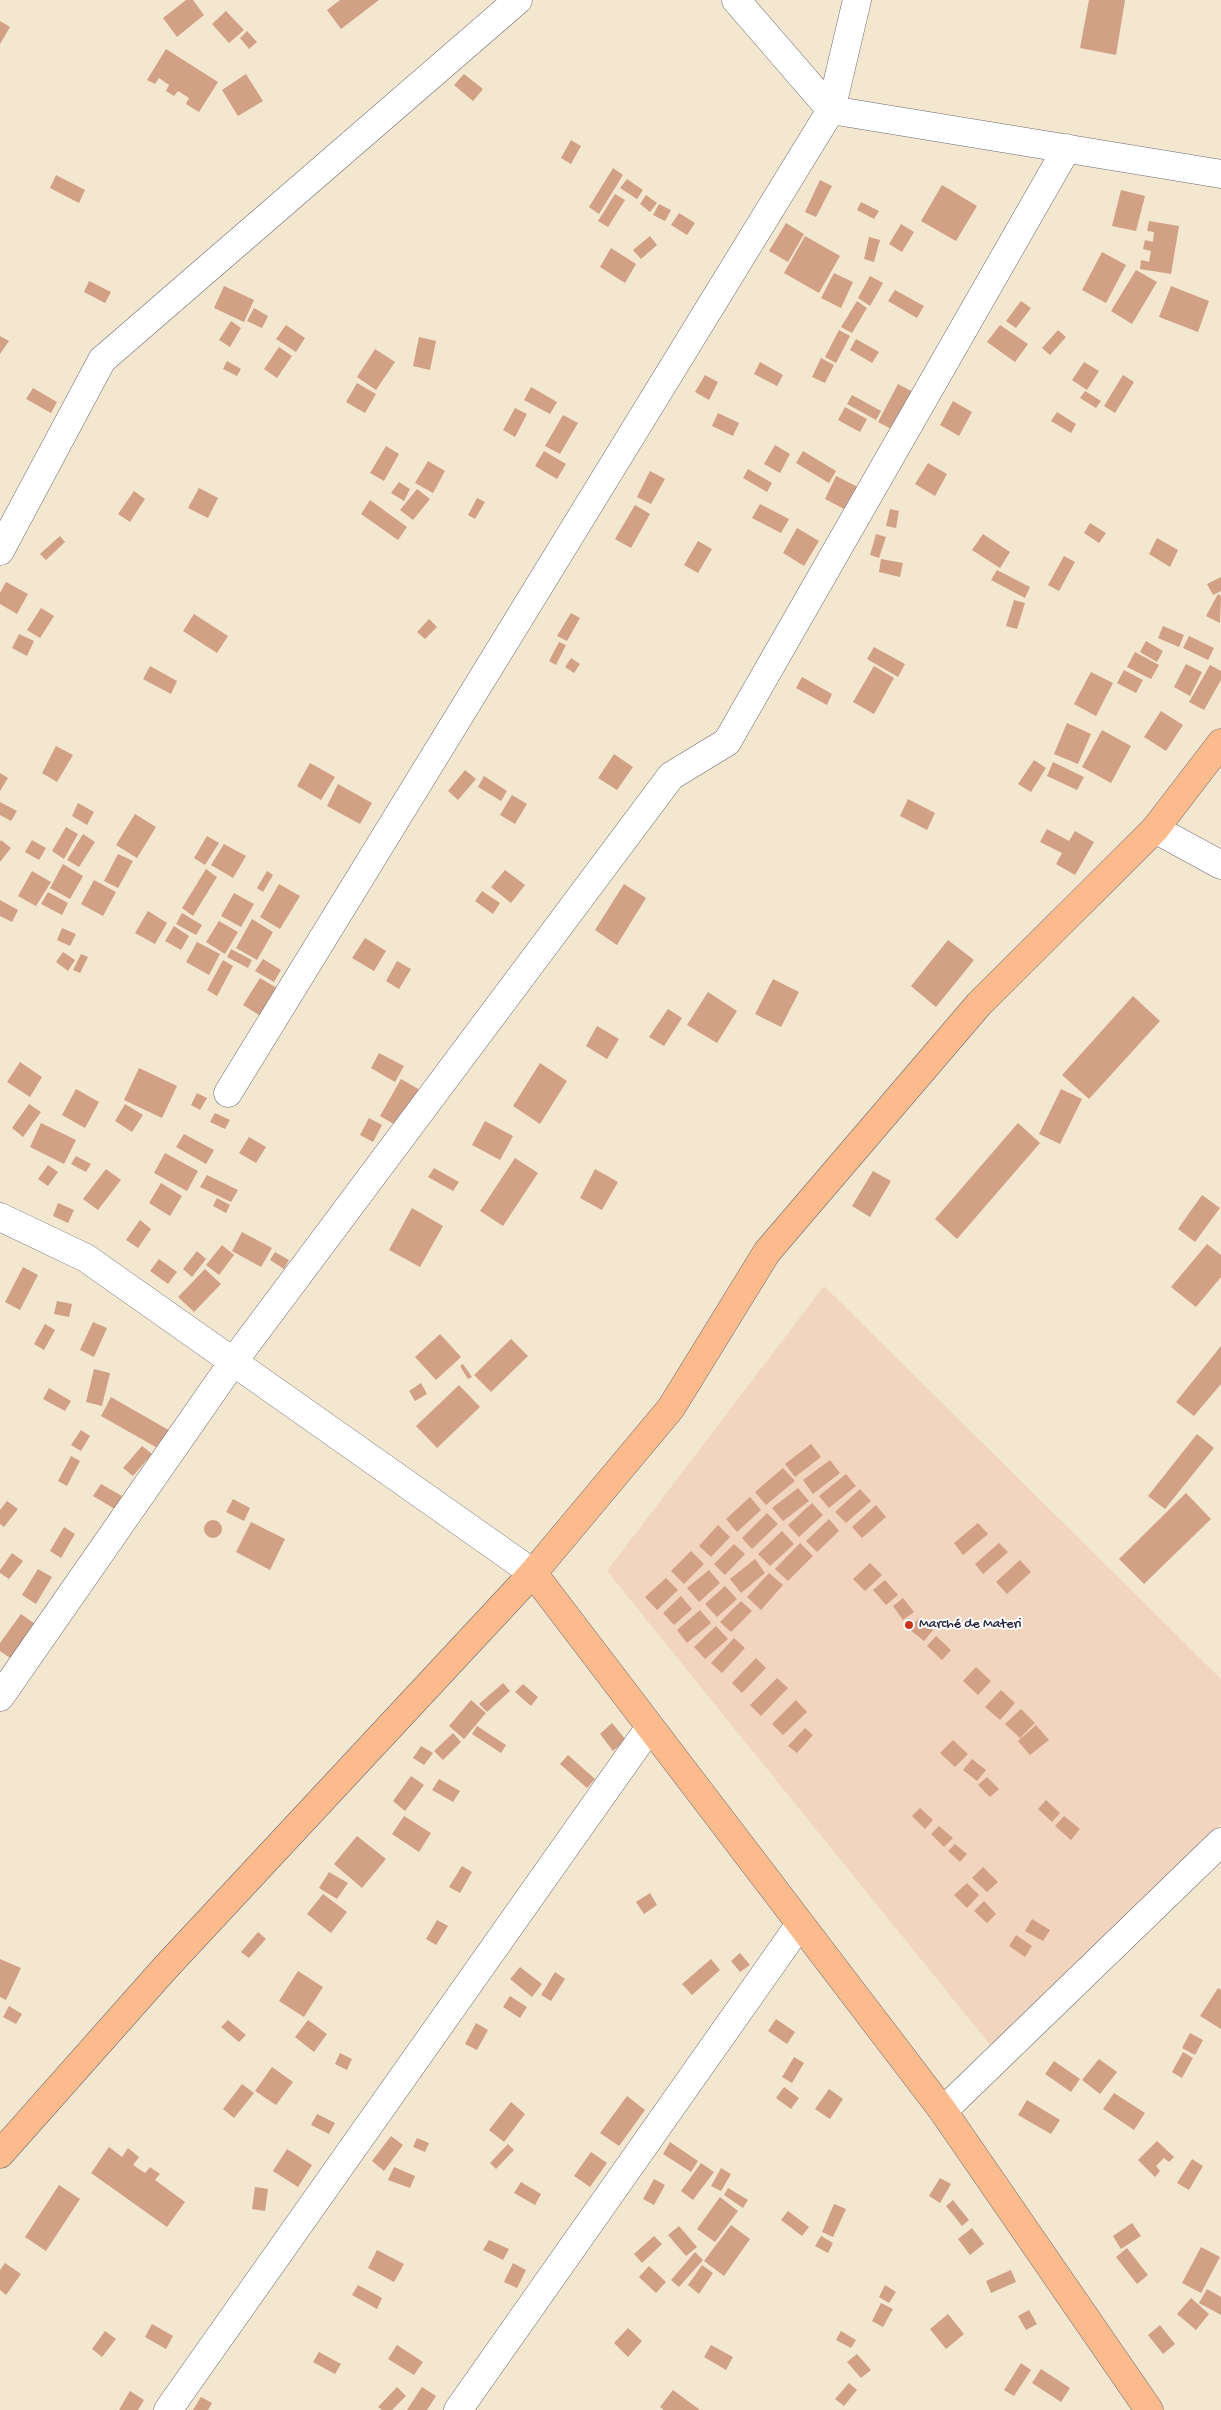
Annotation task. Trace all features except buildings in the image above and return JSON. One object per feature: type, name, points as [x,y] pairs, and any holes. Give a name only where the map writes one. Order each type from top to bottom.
[{"type":"main road","points":[[0,2154],[166,1967],[533,1573],[671,1408],[767,1252],[979,1004],[1155,828],[1221,743]]},
{"type":"main road","points":[[533,1573],[943,2111],[1149,2410]]},
{"type":"street","points":[[0,551],[102,360],[518,0]]},
{"type":"street","points":[[736,0],[831,110],[1221,174]]},
{"type":"street","points":[[228,1093],[831,110],[857,0]]},
{"type":"street","points":[[0,1697],[232,1362],[670,776],[727,742],[1067,148]]},
{"type":"street","points":[[1155,828],[1221,865]]},
{"type":"street","points":[[0,1217],[86,1258],[533,1573]]},
{"type":"street","points":[[168,2410],[650,1727]]},
{"type":"street","points":[[943,2111],[1221,1842]]},
{"type":"street","points":[[458,2410],[800,1924]]},
{"type":"shaded area","name":"Marché de Materi","points":[[824,1286],[1221,1679],[1221,1824],[991,2046],[607,1571]]},
{"type":"place","name":"Marché de Materi","points":[[909,1625]]}]
